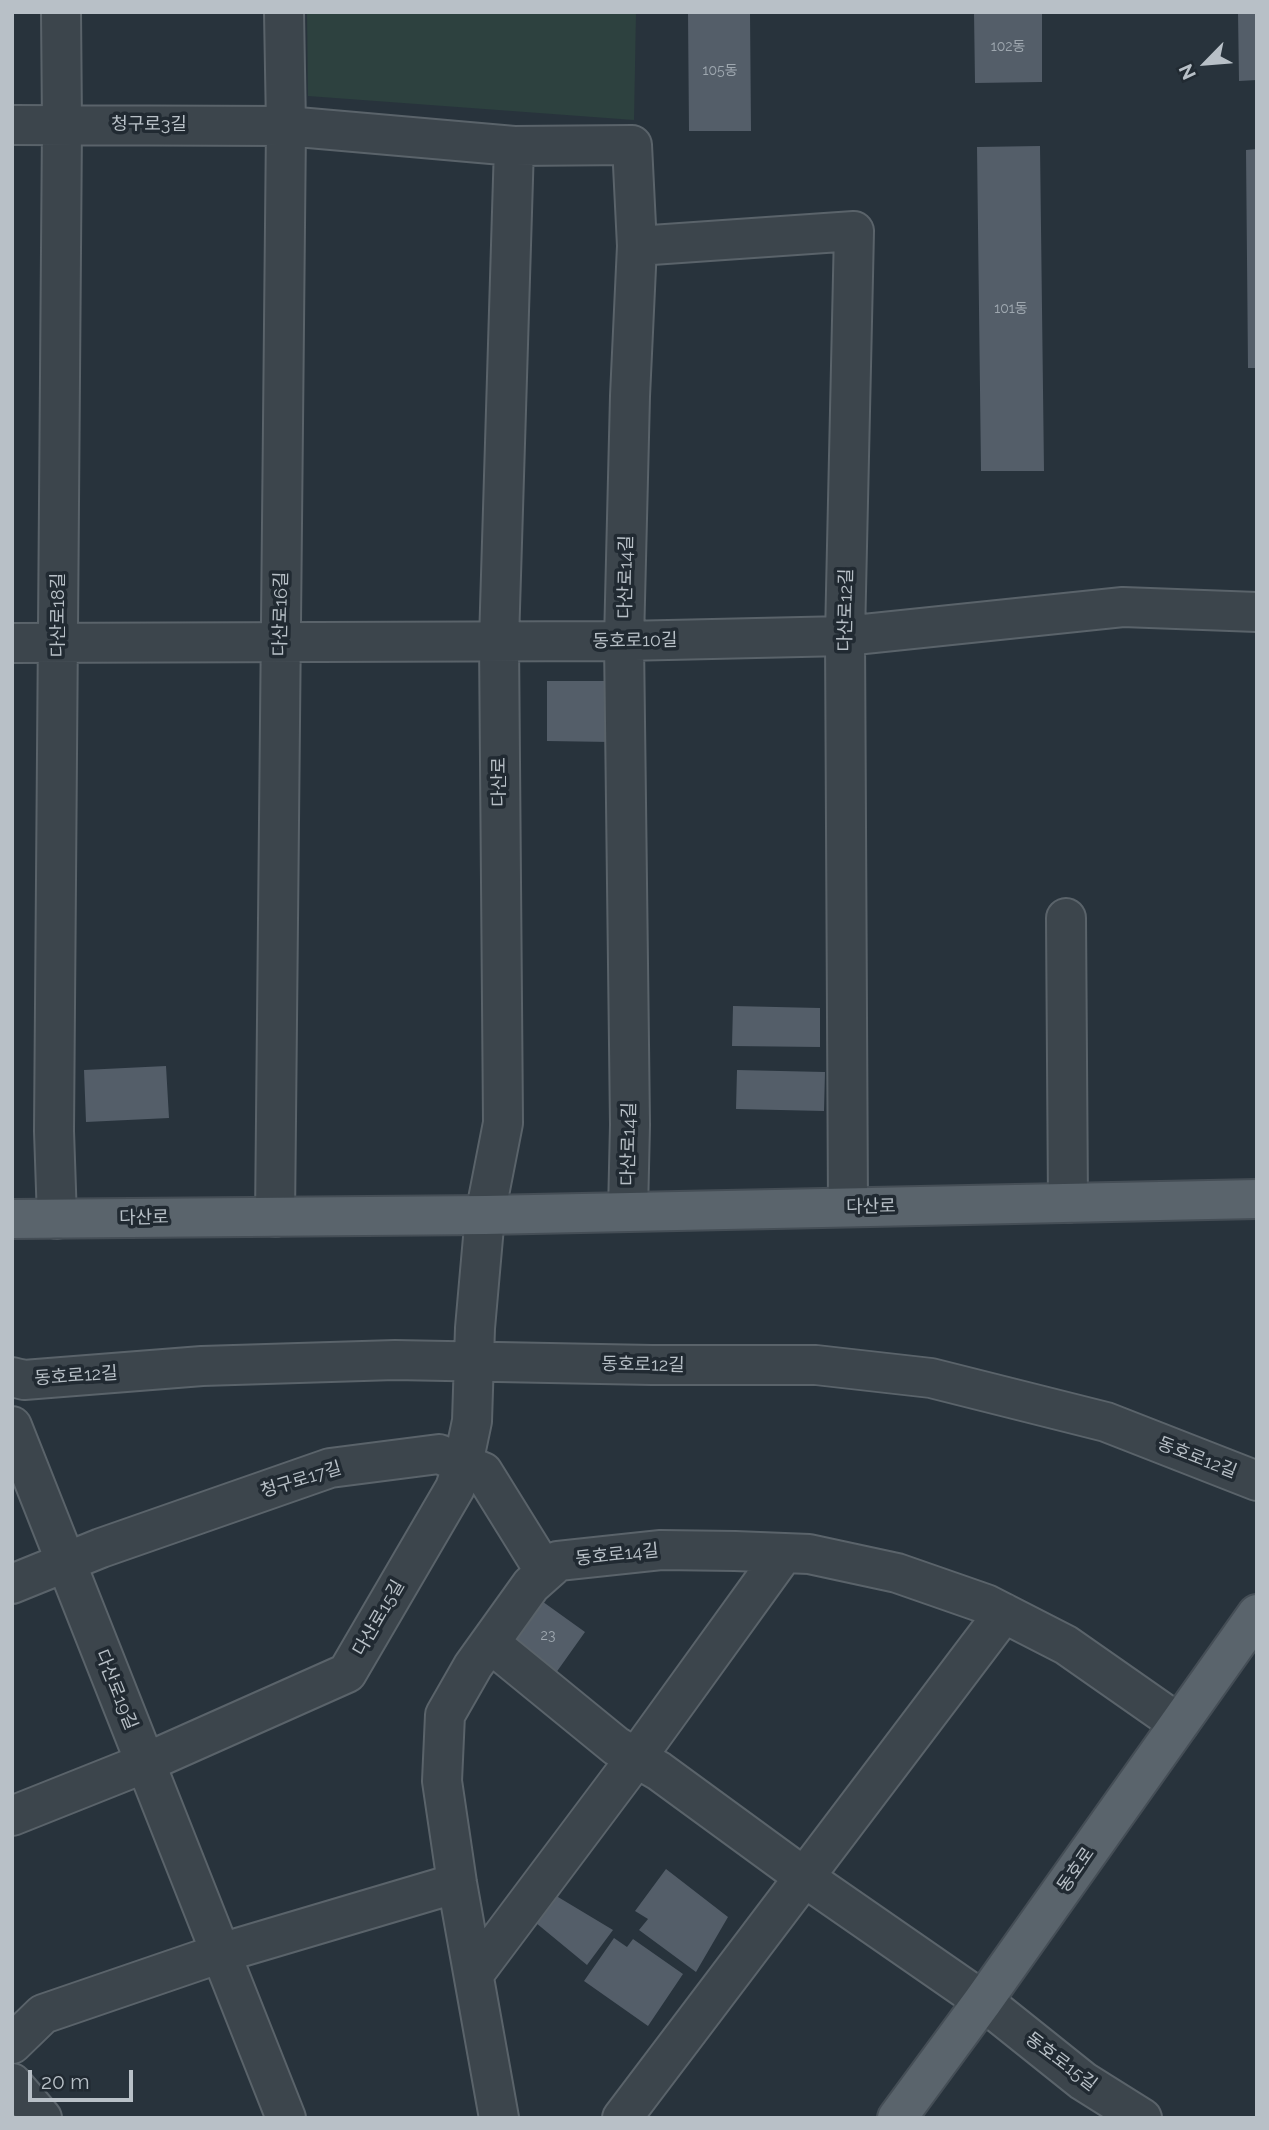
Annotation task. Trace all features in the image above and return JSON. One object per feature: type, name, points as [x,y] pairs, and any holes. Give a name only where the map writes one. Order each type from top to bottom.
[{"type":"main road","name":"다산로","points":[[12,1219],[628,1212],[1257,1199]]},
{"type":"main road","name":"동호로","points":[[897,2118],[1255,1619]]},
{"type":"street","name":"다산로18길","points":[[57,1219],[54,1131],[61,12]]},
{"type":"street","name":"다산로16길","points":[[275,1217],[286,126],[284,12]]},
{"type":"street","name":"청구로3길","points":[[12,125],[286,126]]},
{"type":"street","name":"다산로14길","points":[[286,126],[514,146],[632,145],[637,246],[624,641],[630,1125],[628,1212]]},
{"type":"street","points":[[499,641],[514,146]]},
{"type":"street","name":"다산로12길","points":[[637,246],[855,230],[845,636],[848,1208]]},
{"type":"street","name":"동호로10길","points":[[12,643],[624,641],[845,636],[1123,607],[1257,612]]},
{"type":"street","name":"다산로","points":[[485,1214],[503,1123],[499,641]]},
{"type":"street","points":[[1066,918],[1068,1203]]},
{"type":"street","name":"다산로15길","points":[[12,1816],[145,1763],[347,1672],[455,1488],[463,1464],[472,1421],[485,1214]]},
{"type":"street","name":"동호로12길","points":[[12,1377],[24,1380],[229,1365],[396,1360],[652,1366],[816,1364],[931,1378],[1106,1422],[1257,1481]]},
{"type":"street","name":"다산로19길","points":[[12,1426],[286,2118]]},
{"type":"street","name":"청구로17길","points":[[12,1584],[114,1543],[330,1468],[439,1454],[483,1472],[545,1572]]},
{"type":"street","name":"동호로14길","points":[[499,2118],[457,1883],[442,1782],[446,1715],[473,1666],[531,1585],[558,1561],[661,1550],[784,1553],[809,1554],[897,1573],[986,1604],[1066,1645],[1179,1724]]},
{"type":"street","points":[[474,1974],[636,1758],[784,1553]]},
{"type":"street","points":[[622,2118],[1003,1613]]},
{"type":"street","points":[[490,1643],[616,1746],[659,1771],[804,1877],[983,2001]]},
{"type":"street","points":[[12,2044],[43,2014],[221,1953],[457,1883]]},
{"type":"street","name":"동호로15길","points":[[983,2001],[1083,2081],[1142,2118]]},
{"type":"street","points":[[12,2083],[42,2118]]},
{"type":"green space","points":[[307,12],[636,12],[634,120],[308,96]]},
{"type":"building","points":[[688,12],[750,12],[751,131],[689,131]]},
{"type":"building","points":[[974,12],[1042,12],[1042,82],[975,83]]},
{"type":"building","points":[[1238,12],[1257,12],[1257,80],[1239,81]]},
{"type":"building","points":[[1040,146],[1044,471],[981,471],[977,147]]},
{"type":"building","points":[[1257,149],[1257,368],[1248,368],[1246,150]]},
{"type":"building","points":[[547,681],[612,681],[611,742],[547,741]]},
{"type":"building","points":[[733,1006],[820,1008],[820,1047],[732,1046]]},
{"type":"building","points":[[166,1066],[169,1118],[86,1122],[84,1070]]},
{"type":"building","points":[[737,1070],[825,1072],[824,1111],[736,1109]]},
{"type":"building","points":[[539,1599],[585,1632],[553,1677],[512,1640]]},
{"type":"building","points":[[666,1869],[728,1917],[696,1972],[639,1930],[648,1919],[635,1911]]},
{"type":"building","points":[[553,1894],[613,1930],[587,1965],[530,1918]]},
{"type":"building","points":[[614,1938],[627,1947],[633,1939],[683,1974],[648,2026],[584,1981]]}]
